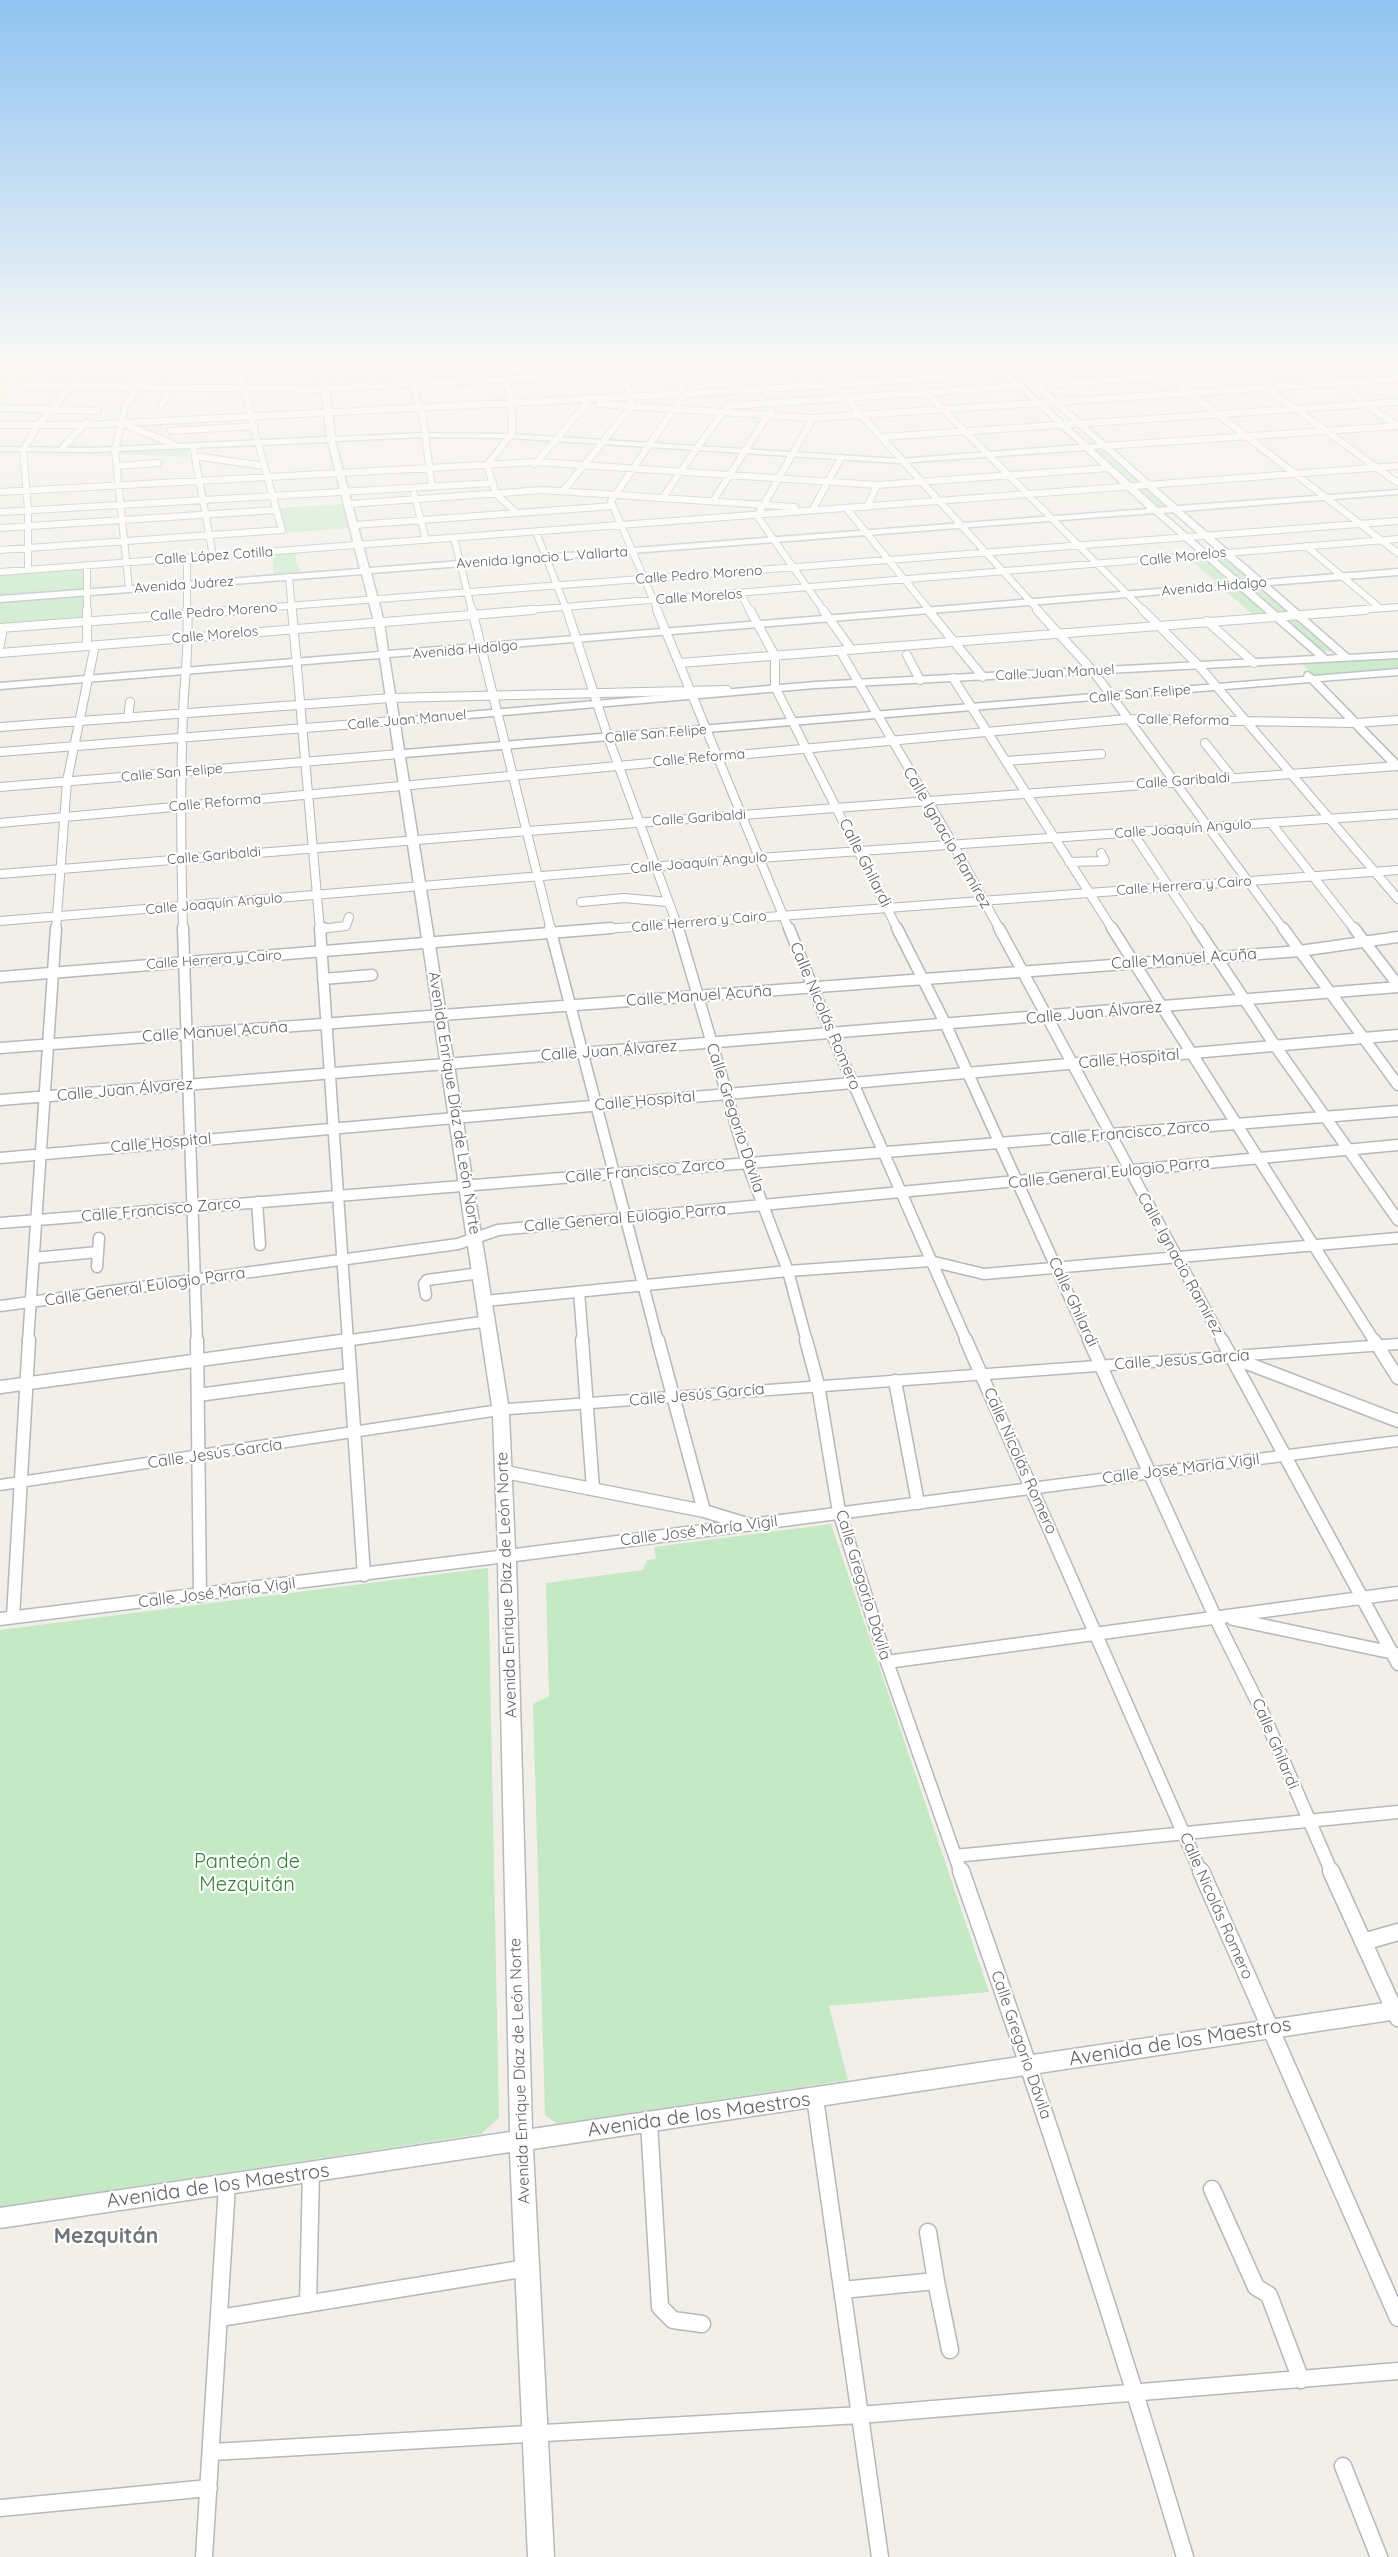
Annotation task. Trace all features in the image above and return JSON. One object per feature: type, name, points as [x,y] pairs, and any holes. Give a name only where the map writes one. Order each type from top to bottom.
[{"type":"main road","name":"Avenida Enrique Díaz de León Norte","points":[[343,482],[379,622],[501,1410],[505,1472],[521,2142],[541,2557]]},
{"type":"main road","points":[[1125,482],[1325,659]]},
{"type":"main road","points":[[1144,482],[1347,658]]},
{"type":"main road","name":"Avenida Ignacio L. Vallarta","points":[[367,571],[1398,492]]},
{"type":"main road","name":"Avenida Juárez","points":[[0,599],[367,571]]},
{"type":"main road","name":"Avenida Hidalgo","points":[[0,686],[483,649],[829,618],[1398,572]]},
{"type":"main road","points":[[1316,651],[1331,653],[1337,650]]},
{"type":"main road","name":"Calle Juan Manuel","points":[[394,721],[499,712],[595,700],[815,685],[1398,655]]},
{"type":"main road","points":[[1294,661],[1398,767]]},
{"type":"main road","name":"Calle San Felipe","points":[[399,754],[1398,672]]},
{"type":"main road","name":"Calle Jesús García","points":[[0,1485],[501,1410],[1398,1344]]},
{"type":"main road","name":"Calle José María Vigil","points":[[6,1618],[200,1596],[1398,1441]]},
{"type":"main road","name":"Avenida de los Maestros","points":[[0,2218],[1270,2029],[1397,2013]]},
{"type":"street","points":[[25,482],[28,570]]},
{"type":"street","points":[[0,492],[173,482]]},
{"type":"street","points":[[199,482],[213,556]]},
{"type":"street","points":[[0,550],[282,530],[268,482]]},
{"type":"street","points":[[431,482],[432,487]]},
{"type":"street","points":[[563,490],[570,482]]},
{"type":"street","points":[[354,525],[613,506],[611,501],[613,494],[622,482]]},
{"type":"street","points":[[663,497],[673,482]]},
{"type":"street","points":[[713,501],[724,482]]},
{"type":"street","points":[[757,516],[777,482]]},
{"type":"street","points":[[816,482],[877,486],[918,482]]},
{"type":"street","points":[[922,482],[1093,671],[1398,1085]]},
{"type":"street","points":[[1016,482],[1199,666],[1398,899]]},
{"type":"street","name":"Calle López Cotilla","points":[[0,572],[1183,482]]},
{"type":"street","points":[[1305,482],[1398,553]]},
{"type":"street","points":[[0,512],[493,483],[496,494],[517,513]]},
{"type":"street","points":[[813,509],[827,483]]},
{"type":"street","points":[[120,485],[129,589]]},
{"type":"street","points":[[867,507],[877,486]]},
{"type":"street","points":[[412,488],[426,540]]},
{"type":"street","points":[[349,504],[563,490],[827,510]]},
{"type":"street","name":"Calle Nicolás Romero","points":[[613,506],[694,694],[781,915],[831,1033],[903,1192],[930,1261],[1032,1488],[1094,1634],[1398,2318]]},
{"type":"street","points":[[847,509],[983,677]]},
{"type":"street","points":[[0,528],[276,510]]},
{"type":"street","name":"Calle Ignacio Ramírez","points":[[757,516],[849,646],[842,654],[876,716],[953,844],[1108,1135],[1286,1456],[1361,1598],[1395,1653],[1398,1664]]},
{"type":"street","name":"Calle Pedro Moreno","points":[[1,628],[1398,521]]},
{"type":"street","name":"Calle Gregorio Dávila","points":[[536,532],[566,607],[595,700],[677,924],[747,1163],[788,1271],[818,1385],[839,1512],[887,1662],[1029,2065],[1136,2394],[1185,2557]]},
{"type":"street","points":[[454,538],[515,776],[581,1053],[704,1511]]},
{"type":"street","name":"Calle Morelos","points":[[0,652],[906,581],[1398,539]]},
{"type":"street","points":[[1306,546],[1380,608]]},
{"type":"street","points":[[187,558],[185,585],[189,637],[183,714],[181,906],[193,1280],[198,1360],[200,1596]]},
{"type":"street","points":[[6,1618],[21,1482],[39,1154],[67,781],[71,747],[91,679],[91,645],[87,622],[87,566]]},
{"type":"street","points":[[290,577],[322,952],[332,1128],[364,1575]]},
{"type":"street","name":"Calle Ghilardi","points":[[741,594],[775,656],[776,688],[946,1025],[1103,1365],[1150,1473],[1222,1618],[1308,1821],[1397,2013]]},
{"type":"street","points":[[681,663],[1398,607]]},
{"type":"street","points":[[1207,621],[1254,663]]},
{"type":"street","points":[[0,645],[1,628]]},
{"type":"street","points":[[907,655],[920,680]]},
{"type":"street","points":[[952,678],[1160,1008],[1398,1378]]},
{"type":"street","points":[[0,727],[391,698],[495,697],[595,700]]},
{"type":"street","points":[[128,718],[130,702]]},
{"type":"street","name":"Calle Reforma","points":[[0,823],[1127,719],[1356,723],[1398,720]]},
{"type":"street","name":"Calle Juan Manuel","points":[[0,752],[394,721]]},
{"type":"street","points":[[1205,743],[1232,777]]},
{"type":"street","name":"Calle San Felipe","points":[[0,787],[399,754]]},
{"type":"street","points":[[1006,761],[1101,754]]},
{"type":"street","name":"Calle Garibaldi","points":[[0,874],[640,822],[1232,777],[1398,767]]},
{"type":"street","name":"Calle Joaquín Angulo","points":[[0,921],[759,858],[1398,814]]},
{"type":"street","points":[[1271,823],[1398,986]]},
{"type":"street","points":[[1133,833],[1276,1047],[1398,1220]]},
{"type":"street","points":[[1069,862],[1105,861],[1101,853]]},
{"type":"street","name":"Calle Herrera y Cairo","points":[[0,977],[553,935],[781,915],[1398,870]]},
{"type":"street","points":[[581,902],[624,898],[668,902]]},
{"type":"street","points":[[320,929],[346,926],[349,917]]},
{"type":"street","name":"Calle Manuel Acuña","points":[[0,1048],[1300,951],[1398,937]]},
{"type":"street","points":[[323,979],[372,975]]},
{"type":"street","name":"Calle Juan Álvarez","points":[[0,1100],[1160,1008],[1398,986]]},
{"type":"street","name":"Calle Hospital","points":[[0,1158],[1398,1035]]},
{"type":"street","name":"Calle Francisco Zarco","points":[[0,1222],[1398,1112]]},
{"type":"street","name":"Calle General Eulogio Parra","points":[[0,1306],[458,1244],[498,1230],[1398,1145]]},
{"type":"street","points":[[257,1202],[260,1245]]},
{"type":"street","points":[[96,1267],[99,1238]]},
{"type":"street","points":[[485,1301],[788,1271],[930,1261],[984,1274],[1398,1238]]},
{"type":"street","points":[[34,1258],[98,1252]]},
{"type":"street","points":[[426,1295],[424,1284],[428,1280],[480,1274]]},
{"type":"street","points":[[579,1292],[593,1489]]},
{"type":"street","points":[[0,1387],[489,1321]]},
{"type":"street","points":[[1231,1357],[1398,1421]]},
{"type":"street","points":[[198,1395],[350,1375]]},
{"type":"street","points":[[895,1381],[918,1503]]},
{"type":"street","points":[[505,1472],[704,1511],[750,1525]]},
{"type":"street","points":[[887,1662],[1398,1593]]},
{"type":"street","points":[[1222,1618],[1395,1653]]},
{"type":"street","points":[[955,1856],[1398,1812]]},
{"type":"street","points":[[1363,1942],[1398,1932]]},
{"type":"street","points":[[815,2098],[880,2557]]},
{"type":"street","points":[[649,2123],[660,2307],[666,2318],[678,2324],[702,2324]]},
{"type":"street","points":[[308,2304],[311,2172]]},
{"type":"street","points":[[204,2557],[227,2185]]},
{"type":"street","points":[[1212,2189],[1256,2287],[1269,2295],[1301,2380]]},
{"type":"street","points":[[928,2232],[950,2350]]},
{"type":"street","points":[[220,2318],[527,2268]]},
{"type":"street","points":[[842,2290],[936,2281]]},
{"type":"street","points":[[212,2452],[860,2415],[1398,2372]]},
{"type":"street","points":[[1343,2466],[1379,2557]]},
{"type":"street","points":[[0,2508],[209,2488]]},
{"type":"green space","points":[[1129,482],[1140,482],[1166,507],[1155,506]]},
{"type":"green space","points":[[342,504],[349,528],[285,533],[278,508]]},
{"type":"green space","points":[[296,551],[296,561],[301,574],[274,576],[272,553]]},
{"type":"green space","points":[[1227,557],[1290,613],[1278,613],[1215,558]]},
{"type":"green space","points":[[1209,559],[1231,579],[1217,583],[1192,561]]},
{"type":"green space","points":[[89,567],[90,590],[0,597],[0,574]]},
{"type":"green space","points":[[1241,587],[1271,614],[1253,615],[1223,589]]},
{"type":"green space","points":[[90,594],[91,620],[0,627],[0,602]]},
{"type":"green space","points":[[1284,618],[1297,618],[1333,651],[1320,651]]},
{"type":"green space","points":[[1398,658],[1398,669],[1320,676],[1314,675],[1303,665],[1306,662]]},
{"type":"green space","points":[[831,1524],[989,1992],[829,2006],[848,2080],[558,2124],[545,2115],[533,1704],[549,1696],[546,1583],[643,1570],[647,1560],[656,1559],[654,1547]]},
{"type":"green space","name":"Panteón de Mezquitán","points":[[488,1568],[499,2118],[481,2134],[0,2207],[0,1630]]},
{"type":"district","name":"Mezquitán","points":[[106,2237]]}]
